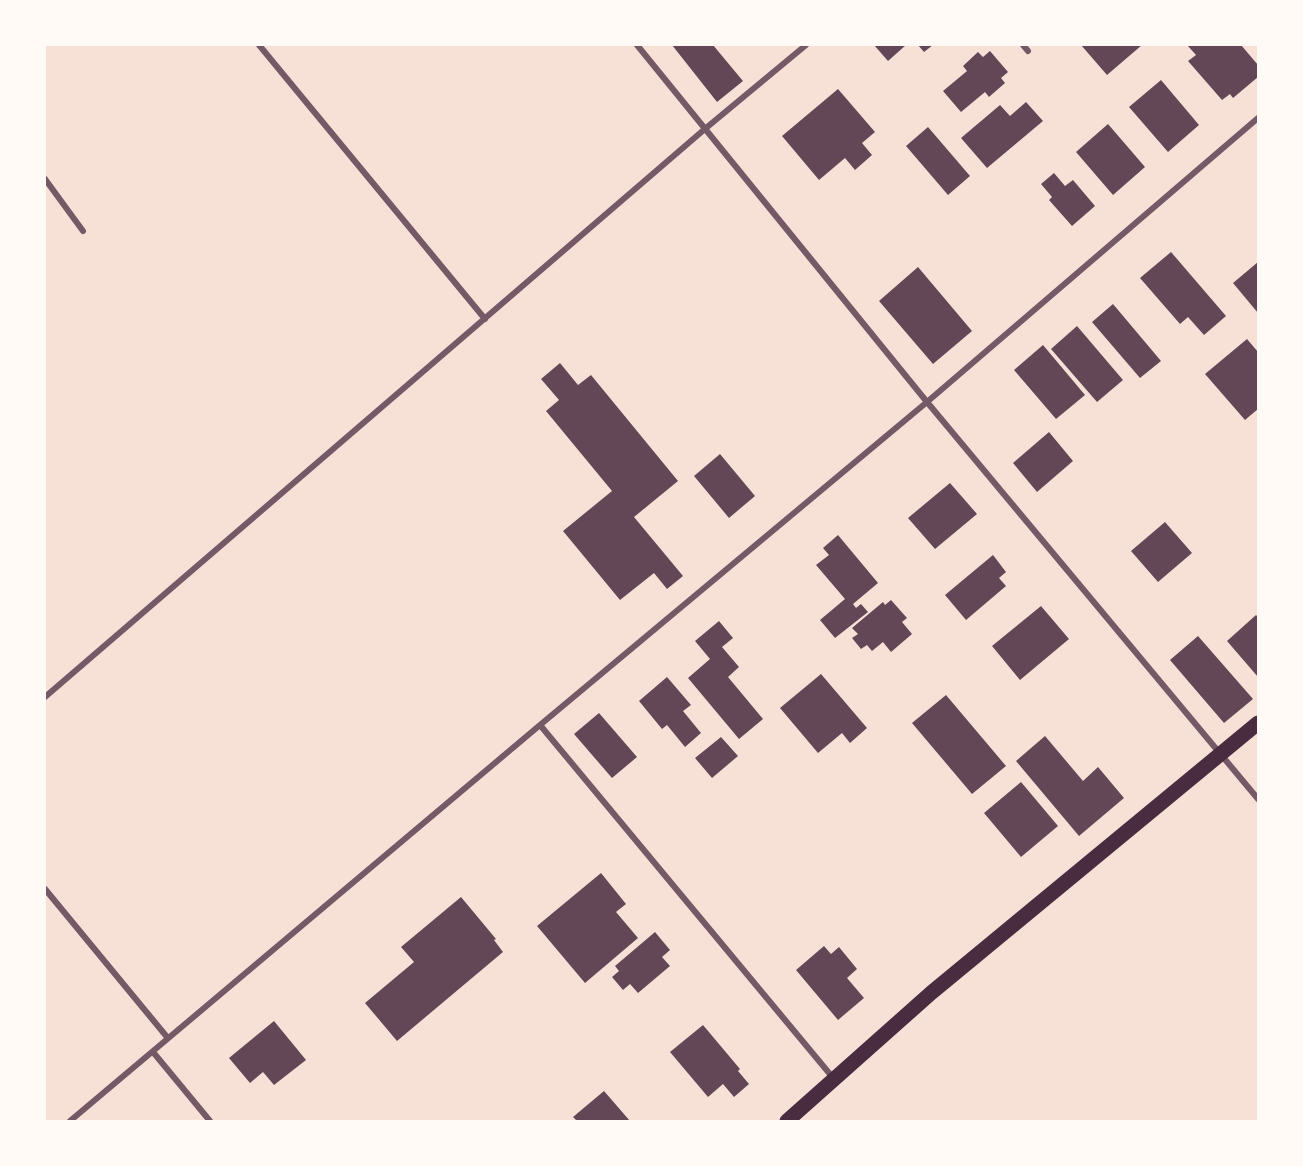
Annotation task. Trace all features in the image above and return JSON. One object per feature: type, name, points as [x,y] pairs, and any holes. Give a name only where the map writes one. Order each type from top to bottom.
[{"type":"main road","points":[[787,1121],[931,993],[1258,723]]},
{"type":"street","points":[[259,45],[485,319]]},
{"type":"street","points":[[637,45],[927,402],[1258,799]]},
{"type":"street","points":[[45,697],[706,128],[806,45]]},
{"type":"street","points":[[1023,45],[1028,51]]},
{"type":"street","points":[[70,1121],[153,1052],[167,1037],[927,402],[1258,118]]},
{"type":"street","points":[[45,180],[83,231]]},
{"type":"street","points":[[540,725],[835,1080]]},
{"type":"street","points":[[45,889],[167,1037]]},
{"type":"street","points":[[153,1052],[210,1121]]},
{"type":"building","points":[[672,45],[713,45],[743,81],[717,102]]},
{"type":"building","points":[[874,45],[906,45],[888,61]]},
{"type":"building","points":[[918,45],[933,45],[924,52]]},
{"type":"building","points":[[1081,45],[1142,45],[1107,75]]},
{"type":"building","points":[[1187,45],[1241,45],[1258,65],[1258,77],[1233,98],[1230,94],[1222,100],[1188,61],[1196,55]]},
{"type":"building","points":[[990,51],[1008,72],[1001,78],[1005,83],[989,97],[985,92],[961,112],[943,91],[967,71],[963,66],[978,52],[983,57]]},
{"type":"building","points":[[1161,80],[1199,125],[1168,152],[1129,107]]},
{"type":"building","points":[[838,89],[875,132],[862,143],[872,155],[855,170],[845,158],[819,180],[782,136]]},
{"type":"building","points":[[1026,102],[1043,121],[987,168],[961,138],[1000,105],[1010,116]]},
{"type":"building","points":[[1108,124],[1145,167],[1113,195],[1076,152]]},
{"type":"building","points":[[928,127],[970,176],[948,195],[906,146]]},
{"type":"building","points":[[1054,173],[1065,186],[1073,180],[1095,206],[1072,226],[1049,200],[1052,197],[1041,184]]},
{"type":"building","points":[[1171,252],[1226,316],[1204,335],[1188,317],[1180,324],[1140,278]]},
{"type":"building","points":[[1258,262],[1258,313],[1233,283]]},
{"type":"building","points":[[918,267],[972,331],[933,364],[879,301]]},
{"type":"building","points":[[1113,304],[1161,361],[1140,378],[1092,322]]},
{"type":"building","points":[[1077,326],[1123,380],[1097,402],[1051,349]]},
{"type":"building","points":[[1247,339],[1258,352],[1258,409],[1245,420],[1205,374]]},
{"type":"building","points":[[1043,345],[1085,395],[1056,419],[1014,370]]},
{"type":"building","points":[[560,363],[578,385],[591,375],[678,481],[634,517],[683,576],[667,589],[654,573],[620,600],[563,531],[612,491],[546,411],[559,400],[541,379]]},
{"type":"building","points":[[1049,432],[1073,461],[1037,492],[1013,463]]},
{"type":"building","points":[[720,454],[755,496],[729,518],[694,476]]},
{"type":"building","points":[[950,483],[977,514],[935,549],[908,518]]},
{"type":"building","points":[[1165,522],[1192,553],[1158,582],[1131,551]]},
{"type":"building","points":[[838,535],[878,583],[853,604],[856,608],[861,604],[868,612],[835,638],[820,620],[845,599],[816,565],[829,555],[823,548]]},
{"type":"building","points":[[993,555],[1006,572],[999,578],[1006,586],[966,620],[945,595]]},
{"type":"building","points":[[891,600],[907,618],[902,622],[912,634],[891,652],[883,642],[872,651],[867,645],[861,649],[852,638],[858,634],[852,628],[883,602],[885,605]]},
{"type":"building","points":[[1041,606],[1069,639],[1020,680],[992,646]]},
{"type":"building","points":[[1256,615],[1258,617],[1258,677],[1227,641]]},
{"type":"building","points":[[719,621],[733,638],[722,647],[739,667],[728,677],[763,719],[739,739],[688,678],[710,659],[695,641]]},
{"type":"building","points":[[1198,636],[1253,699],[1224,723],[1170,660]]},
{"type":"building","points":[[821,674],[867,728],[850,743],[842,733],[818,753],[780,708]]},
{"type":"building","points":[[667,677],[691,705],[683,711],[701,733],[685,747],[667,725],[662,729],[639,701]]},
{"type":"building","points":[[946,695],[1006,766],[972,794],[912,723]]},
{"type":"building","points":[[599,713],[637,757],[612,778],[574,734]]},
{"type":"building","points":[[1045,736],[1083,781],[1098,767],[1124,798],[1079,836],[1016,761]]},
{"type":"building","points":[[721,737],[738,756],[712,778],[695,758]]},
{"type":"building","points":[[1021,782],[1058,826],[1021,857],[984,813]]},
{"type":"building","points":[[601,873],[626,904],[616,912],[638,938],[585,983],[537,926]]},
{"type":"building","points":[[461,897],[496,939],[494,940],[503,952],[397,1041],[365,1003],[414,962],[401,947]]},
{"type":"building","points":[[655,932],[670,950],[662,957],[670,966],[638,993],[630,984],[623,990],[612,977],[619,971],[615,966]]},
{"type":"building","points":[[824,946],[831,954],[839,947],[857,969],[847,978],[864,998],[838,1020],[796,970]]},
{"type":"building","points":[[274,1021],[306,1060],[274,1085],[263,1072],[250,1083],[229,1058]]},
{"type":"building","points":[[703,1025],[740,1069],[738,1071],[749,1084],[734,1097],[723,1084],[708,1097],[670,1052]]},
{"type":"building","points":[[604,1091],[630,1121],[577,1121],[573,1117]]}]
